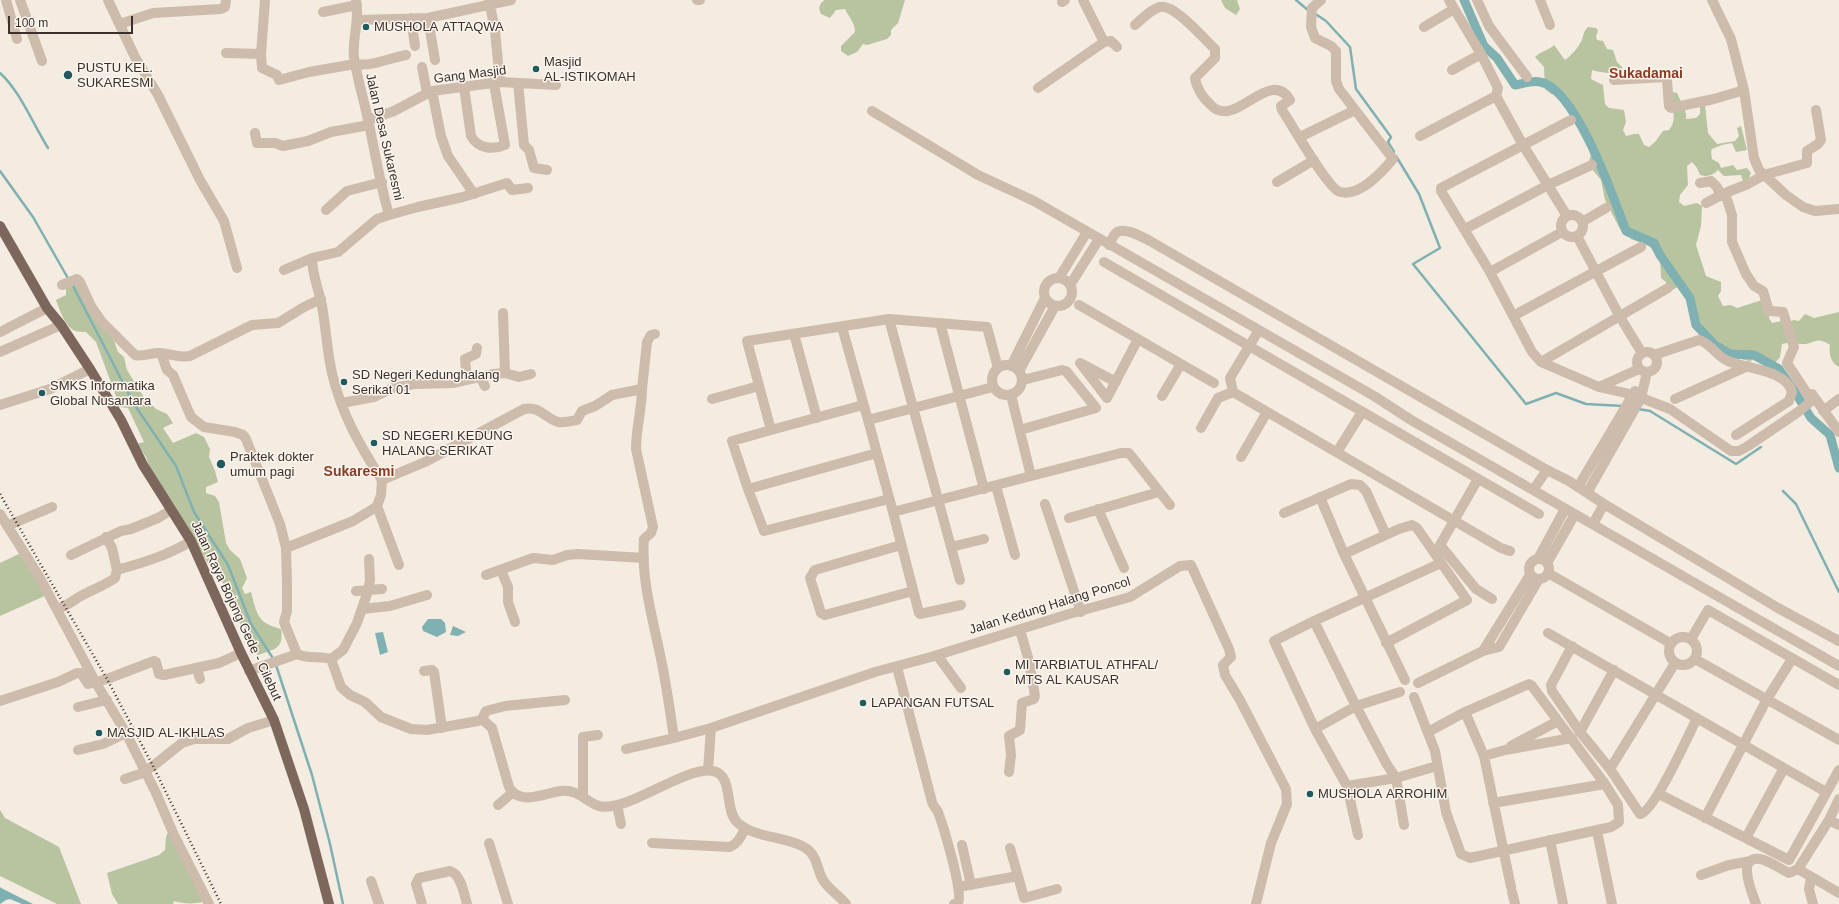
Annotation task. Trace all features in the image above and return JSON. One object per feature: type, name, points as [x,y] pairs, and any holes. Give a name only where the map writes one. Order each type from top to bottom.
[{"type":"main road","name":"Jalan Raya Bojong Gede - Cilebut","points":[[0,226],[47,308],[61,325],[90,369],[121,420],[143,465],[171,510],[184,527],[241,653],[254,670],[274,720],[304,810],[329,904]]},
{"type":"street","points":[[0,2],[6,0],[17,39]]},
{"type":"street","points":[[20,0],[42,61]]},
{"type":"street","points":[[108,0],[200,180],[224,220],[237,268]]},
{"type":"street","points":[[120,24],[153,13],[221,9],[225,7],[226,0]]},
{"type":"street","name":"Jalan Desa Sukaresmi","points":[[265,0],[261,54],[262,68],[277,75],[279,80],[309,72],[355,64]]},
{"type":"street","points":[[358,20],[428,18],[490,2],[511,0]]},
{"type":"street","points":[[1083,0],[1104,42]]},
{"type":"street","points":[[1135,25],[1161,6],[1167,6],[1183,17],[1215,49],[1215,58],[1195,78],[1204,99],[1218,110],[1224,111],[1233,109],[1270,90],[1277,89],[1283,92],[1290,99],[1281,106],[1281,108],[1335,190],[1342,193],[1354,191],[1368,184],[1390,163],[1355,110],[1339,89],[1336,81],[1336,51],[1315,38],[1311,20],[1312,8],[1321,0]]},
{"type":"street","points":[[1477,0],[1490,26],[1527,77]]},
{"type":"street","points":[[1540,0],[1550,25]]},
{"type":"street","points":[[1712,0],[1731,39],[1744,90],[1754,158],[1759,170],[1786,195],[1803,207],[1815,211],[1839,209]]},
{"type":"street","points":[[464,87],[471,136],[474,141],[479,145],[496,148],[505,145],[497,83],[495,31],[490,2]]},
{"type":"street","points":[[323,12],[357,3]]},
{"type":"street","name":"Jalan Desa Sukaresmi","points":[[357,3],[358,20],[353,45],[358,84],[369,122],[389,215]]},
{"type":"street","points":[[1424,28],[1452,4],[1481,54],[1498,88],[1496,96],[1523,145],[1567,216]]},
{"type":"street","points":[[411,18],[416,46]]},
{"type":"street","points":[[428,18],[435,60]]},
{"type":"street","points":[[1038,88],[1104,42],[1111,41],[1117,47]]},
{"type":"street","points":[[226,53],[261,54]]},
{"type":"street","points":[[1452,70],[1481,54]]},
{"type":"street","points":[[355,64],[361,65],[375,63],[406,55]]},
{"type":"street","points":[[422,67],[448,156],[474,194]]},
{"type":"street","points":[[1614,80],[1665,77],[1667,80],[1669,106],[1671,108],[1714,100],[1744,90]]},
{"type":"street","name":"Gang Masjid","points":[[255,133],[257,143],[275,143],[283,146],[308,141],[332,132],[369,122],[394,111],[429,92],[497,83],[556,85]]},
{"type":"street","points":[[518,83],[524,145],[529,150],[534,168],[547,170]]},
{"type":"street","points":[[1420,136],[1496,96]]},
{"type":"street","points":[[1300,137],[1355,110]]},
{"type":"street","points":[[1706,203],[1764,175],[1808,162],[1807,151],[1818,144],[1820,140],[1816,110]]},
{"type":"street","points":[[872,111],[978,175],[1034,201],[1839,666]]},
{"type":"street","points":[[1571,120],[1441,188],[1441,191],[1490,272],[1532,352],[1541,362],[1599,387],[1637,397],[1670,409],[1732,451],[1739,451],[1748,446],[1813,400]]},
{"type":"street","points":[[1277,182],[1314,160]]},
{"type":"street","points":[[1465,229],[1548,185],[1592,165]]},
{"type":"street","points":[[1700,183],[1711,181],[1723,194],[1732,215],[1732,242],[1746,274],[1754,286],[1763,291],[1769,311],[1783,312],[1790,330],[1794,347],[1787,363],[1813,400],[1839,432]]},
{"type":"street","name":"Jalan Desa Sukaresmi","points":[[326,210],[347,191],[382,182]]},
{"type":"street","name":"Jalan Desa Sukaresmi","points":[[284,270],[312,258],[338,252],[377,219],[474,194],[507,182],[512,190],[528,188]]},
{"type":"street","points":[[1582,222],[1606,208]]},
{"type":"street","points":[[1567,216],[1574,216],[1582,222],[1583,227],[1577,236]]},
{"type":"street","points":[[1567,216],[1561,224],[1562,232],[1567,237],[1577,236]]},
{"type":"street","points":[[1109,245],[1114,234],[1119,231],[1128,232],[1150,241],[1578,487],[1778,608],[1839,641]]},
{"type":"street","points":[[1059,278],[1087,232]]},
{"type":"street","points":[[1490,272],[1562,232]]},
{"type":"street","points":[[1577,236],[1595,272],[1642,353]]},
{"type":"street","points":[[1070,284],[1099,239]]},
{"type":"street","points":[[1513,316],[1641,248]]},
{"type":"street","points":[[286,548],[353,521],[377,506],[381,495],[382,480],[352,431],[332,371],[321,299],[313,274],[312,258]]},
{"type":"street","points":[[1104,262],[1539,514]]},
{"type":"street","points":[[1020,430],[1096,408],[1066,371],[1062,370],[1018,372],[1004,365],[998,368],[994,373],[992,380],[993,386],[998,392],[1004,395],[1011,395],[1018,392],[1022,385],[1018,372],[1045,298],[1044,290],[1048,283],[1055,278],[1059,278],[1070,284],[1072,291],[1070,300],[1064,305],[1056,306],[1049,303],[1045,298]]},
{"type":"street","points":[[62,284],[77,279],[80,282],[91,306],[105,326],[135,355],[161,353],[179,358],[190,356],[252,325],[278,322],[321,299]]},
{"type":"street","points":[[1541,362],[1668,288]]},
{"type":"street","points":[[1079,305],[1214,383],[1218,398]]},
{"type":"street","points":[[1018,372],[1056,306]]},
{"type":"street","points":[[0,332],[47,308]]},
{"type":"street","points":[[503,313],[504,373]]},
{"type":"street","points":[[771,430],[747,342],[889,319],[987,327],[998,368]]},
{"type":"street","points":[[889,319],[960,580]]},
{"type":"street","points":[[940,323],[984,489]]},
{"type":"street","points":[[0,352],[61,325]]},
{"type":"street","points":[[842,327],[863,405],[878,453],[920,614],[961,605]]},
{"type":"street","points":[[1214,383],[1230,378],[1259,330]]},
{"type":"street","points":[[655,334],[651,335],[647,342],[642,389],[642,405],[636,436],[636,449],[653,527],[651,533],[644,539],[644,558],[650,609],[660,654],[674,738]]},
{"type":"street","points":[[794,334],[816,418]]},
{"type":"street","points":[[1116,382],[1138,339]]},
{"type":"street","points":[[1654,355],[1699,340],[1704,341],[1727,360],[1774,375],[1788,384],[1792,397],[1790,401],[1736,435]]},
{"type":"street","points":[[467,380],[465,359],[476,354],[477,348]]},
{"type":"street","points":[[1587,493],[1637,397],[1642,371],[1636,360],[1642,353],[1649,352],[1656,358],[1657,365],[1653,370],[1642,371],[1599,387]]},
{"type":"street","points":[[161,353],[167,370],[173,375],[191,417],[204,427],[244,435],[278,517],[286,548],[288,585],[287,611],[284,622],[297,654],[304,658],[320,656],[330,659]]},
{"type":"street","points":[[1162,396],[1182,364]]},
{"type":"street","points":[[1675,399],[1748,366]]},
{"type":"street","points":[[0,405],[50,389],[90,369]]},
{"type":"street","points":[[342,403],[374,397],[393,388],[414,384],[444,384],[467,380],[482,381],[504,373],[519,377],[531,374]]},
{"type":"street","points":[[1230,378],[1233,392],[1510,551]]},
{"type":"street","points":[[712,399],[759,386]]},
{"type":"street","points":[[868,420],[993,386]]},
{"type":"street","points":[[1806,386],[1813,400]]},
{"type":"street","points":[[382,480],[425,462],[524,409],[532,408],[558,422],[577,420],[582,411],[595,406],[612,395],[642,389]]},
{"type":"street","points":[[1201,428],[1218,398],[1233,392]]},
{"type":"street","points":[[1011,395],[1031,476]]},
{"type":"street","points":[[1578,487],[1637,397]]},
{"type":"street","points":[[1823,411],[1839,399]]},
{"type":"street","points":[[863,405],[732,441],[764,531],[889,499]]},
{"type":"street","points":[[1241,458],[1267,412]]},
{"type":"street","points":[[1337,452],[1362,412]]},
{"type":"street","points":[[748,489],[878,453]]},
{"type":"street","points":[[893,512],[1121,453],[1129,453],[1170,505]]},
{"type":"street","points":[[1533,490],[1547,470]]},
{"type":"street","points":[[1478,479],[1440,545],[1476,590],[1492,599]]},
{"type":"street","points":[[1284,513],[1351,484],[1360,484],[1366,491],[1386,535]]},
{"type":"street","points":[[996,486],[1015,555]]},
{"type":"street","points":[[1069,518],[1160,492]]},
{"type":"street","points":[[1320,497],[1344,554],[1404,680]]},
{"type":"street","points":[[1045,504],[1081,612]]},
{"type":"street","points":[[1593,524],[1604,504]]},
{"type":"street","points":[[377,506],[399,565]]},
{"type":"street","points":[[7,526],[52,508]]},
{"type":"street","points":[[1098,509],[1124,568]]},
{"type":"street","points":[[1535,577],[1544,578],[1545,565],[1565,509]]},
{"type":"street","points":[[71,555],[106,537],[158,518],[171,510]]},
{"type":"street","points":[[0,514],[40,578],[96,683],[126,733],[145,770],[174,835],[209,904]]},
{"type":"street","points":[[1545,565],[1575,514]]},
{"type":"street","points":[[1344,554],[1399,529],[1412,525],[1416,528],[1467,600],[1386,643]]},
{"type":"street","points":[[57,609],[66,606],[115,578],[117,570],[112,548],[106,537]]},
{"type":"street","points":[[950,547],[984,538]]},
{"type":"street","points":[[117,570],[181,548],[191,541]]},
{"type":"street","points":[[901,545],[815,570],[810,578],[821,613],[825,615],[913,591]]},
{"type":"street","points":[[486,575],[530,558],[557,560],[572,554],[644,558]]},
{"type":"street","points":[[330,659],[343,650],[350,638],[362,608],[370,580],[369,559]]},
{"type":"street","points":[[1535,577],[1529,566],[1532,561],[1545,565],[1670,643]]},
{"type":"street","points":[[1358,835],[1347,786],[1315,729],[1274,641],[1441,563]]},
{"type":"street","name":"Jalan Kedung Halang Poncol","points":[[626,749],[711,728],[875,672],[938,655],[1136,595],[1180,566],[1191,565],[1195,570],[1229,649],[1231,657],[1223,665],[1225,675],[1240,700],[1286,789],[1287,804],[1271,843],[1256,904]]},
{"type":"street","points":[[502,570],[508,587],[508,602],[515,622]]},
{"type":"street","points":[[1418,683],[1483,652],[1499,647],[1535,577]]},
{"type":"street","points":[[356,591],[382,589]]},
{"type":"street","points":[[362,608],[390,606],[427,595]]},
{"type":"street","points":[[1691,639],[1708,610],[1839,686]]},
{"type":"street","points":[[1314,621],[1356,706],[1386,763],[1396,778],[1404,825]]},
{"type":"street","points":[[1010,772],[1011,755],[1009,736],[1020,730],[1022,703],[1034,699],[1035,696],[1029,661],[1020,630]]},
{"type":"street","points":[[1548,633],[1826,792]]},
{"type":"street","points":[[1684,636],[1691,639],[1696,645],[1697,652],[1695,659],[1689,664],[1682,665],[1675,663],[1670,658],[1668,650],[1670,643],[1676,638],[1684,636]]},
{"type":"street","points":[[1572,646],[1551,688],[1580,732],[1610,769],[1640,814],[1645,812],[1659,794],[1697,718]]},
{"type":"street","points":[[0,701],[58,682],[77,673],[80,673],[88,684],[96,683],[154,661],[156,662],[159,674],[164,675],[219,663],[241,653]]},
{"type":"street","points":[[254,670],[297,654]]},
{"type":"street","points":[[938,655],[961,688]]},
{"type":"street","points":[[330,659],[341,687],[350,695],[368,704],[377,714],[411,729],[427,730],[478,722],[482,719],[486,710],[498,709],[505,706],[565,700]]},
{"type":"street","points":[[1695,659],[1839,740]]},
{"type":"street","points":[[1705,818],[1767,699],[1792,659]]},
{"type":"street","points":[[1610,769],[1675,663]]},
{"type":"street","points":[[897,667],[932,802],[940,819],[958,887],[960,899],[958,903],[954,904]]},
{"type":"street","points":[[197,669],[200,679]]},
{"type":"street","points":[[424,671],[432,670],[434,672],[442,728]]},
{"type":"street","points":[[1580,732],[1614,670]]},
{"type":"street","points":[[1411,678],[1418,683],[1418,692],[1414,697],[1407,698],[1400,692],[1400,684],[1404,680],[1411,678]]},
{"type":"street","points":[[1414,697],[1435,751],[1446,812],[1461,854],[1470,858],[1612,827],[1619,822],[1618,805],[1605,784],[1572,738],[1529,684],[1465,712],[1428,732]]},
{"type":"street","points":[[1315,729],[1356,706],[1400,692]]},
{"type":"street","points":[[78,707],[107,700]]},
{"type":"street","points":[[1465,712],[1484,756],[1515,904]]},
{"type":"street","points":[[482,719],[492,728],[506,780],[512,794],[524,798],[561,791],[574,792],[598,806],[617,805],[662,786],[708,770],[716,772],[722,776],[728,791],[729,809],[732,817],[744,828],[796,844],[808,850],[813,854],[826,884],[846,904]]},
{"type":"street","points":[[125,779],[145,770],[182,743],[194,739],[228,739],[248,728],[274,720]]},
{"type":"street","points":[[1504,750],[1558,721]]},
{"type":"street","points":[[708,770],[711,728]]},
{"type":"street","points":[[78,750],[103,744],[126,733]]},
{"type":"street","points":[[583,796],[583,737],[598,735]]},
{"type":"street","points":[[1484,756],[1504,750],[1572,738]]},
{"type":"street","points":[[1347,786],[1396,778],[1438,766]]},
{"type":"street","points":[[1746,838],[1784,768]]},
{"type":"street","points":[[1659,794],[1789,860],[1839,770]]},
{"type":"street","points":[[1493,803],[1605,784]]},
{"type":"street","points":[[498,805],[512,794]]},
{"type":"street","points":[[1701,875],[1729,865],[1759,859],[1765,860],[1789,873],[1798,869],[1829,820],[1839,799]]},
{"type":"street","points":[[617,805],[621,824]]},
{"type":"street","points":[[1829,820],[1839,825]]},
{"type":"street","points":[[652,843],[730,847],[739,839],[744,828]]},
{"type":"street","points":[[1597,830],[1612,904]]},
{"type":"street","points":[[1550,840],[1563,904]]},
{"type":"street","points":[[489,843],[508,904]]},
{"type":"street","points":[[962,845],[971,885]]},
{"type":"street","points":[[1010,848],[1024,901],[1057,889]]},
{"type":"street","points":[[1751,861],[1746,871],[1756,904]]},
{"type":"street","points":[[1798,869],[1839,893]]},
{"type":"street","points":[[422,904],[416,884],[419,878],[450,871],[458,877],[467,904]]},
{"type":"street","points":[[958,887],[1018,876]]},
{"type":"street","points":[[1811,878],[1809,889],[1813,904]]},
{"type":"street","points":[[371,881],[379,904]]},
{"type":"green space","points":[[825,0],[905,0],[898,23],[891,30],[891,35],[887,39],[867,45],[863,44],[857,52],[848,56],[841,51],[841,46],[855,32],[853,23],[845,9],[836,10],[830,18],[821,14],[820,6]]},
{"type":"green space","points":[[1221,0],[1237,0],[1240,9],[1236,15],[1225,8]]},
{"type":"green space","points":[[1588,27],[1596,28],[1598,30],[1596,37],[1597,40],[1603,41],[1607,49],[1613,50],[1617,62],[1622,67],[1623,72],[1617,75],[1592,70],[1591,79],[1603,85],[1605,104],[1609,108],[1624,110],[1626,122],[1623,130],[1626,136],[1639,134],[1644,145],[1649,147],[1655,142],[1663,131],[1669,130],[1672,126],[1674,118],[1669,95],[1673,92],[1677,93],[1686,112],[1686,119],[1696,118],[1700,114],[1700,106],[1705,105],[1708,133],[1717,144],[1735,141],[1739,136],[1737,128],[1741,126],[1747,150],[1736,152],[1732,143],[1712,149],[1711,152],[1712,159],[1719,163],[1721,168],[1733,165],[1737,170],[1747,168],[1751,173],[1748,180],[1743,181],[1741,175],[1724,176],[1718,170],[1710,176],[1700,175],[1692,162],[1687,166],[1688,185],[1680,195],[1679,202],[1684,206],[1697,203],[1702,206],[1701,226],[1696,245],[1706,276],[1721,282],[1721,291],[1718,296],[1723,306],[1731,305],[1737,308],[1762,300],[1769,311],[1769,318],[1772,323],[1782,321],[1787,324],[1793,320],[1799,321],[1805,314],[1814,318],[1839,312],[1839,367],[1831,358],[1830,345],[1821,341],[1806,344],[1782,344],[1780,357],[1775,363],[1768,362],[1762,357],[1750,361],[1736,358],[1704,337],[1692,319],[1694,305],[1686,289],[1679,286],[1666,294],[1666,282],[1661,278],[1660,255],[1647,245],[1631,239],[1620,229],[1605,200],[1601,180],[1592,169],[1589,161],[1591,154],[1582,126],[1579,121],[1571,117],[1565,96],[1551,94],[1545,89],[1544,67],[1535,57],[1554,45],[1565,60],[1578,47],[1585,30]]},
{"type":"green space","points":[[73,284],[81,288],[114,341],[118,352],[124,357],[127,370],[143,396],[156,409],[167,414],[173,423],[163,428],[173,443],[196,433],[204,437],[210,449],[209,457],[218,482],[206,487],[206,493],[215,496],[219,502],[226,543],[230,550],[240,559],[247,578],[242,588],[245,594],[251,592],[259,616],[267,624],[281,629],[282,636],[280,644],[274,649],[258,655],[248,646],[228,590],[207,562],[190,530],[150,469],[146,457],[137,444],[144,442],[128,408],[120,407],[96,342],[86,332],[78,332],[70,328],[65,321],[56,300],[66,295],[66,288]]},
{"type":"green space","points":[[19,554],[47,595],[0,616],[0,563]]},
{"type":"green space","points":[[0,810],[5,818],[59,847],[81,904],[57,904],[0,876]]},
{"type":"green space","points":[[169,830],[203,902],[181,903],[174,901],[173,904],[118,904],[112,894],[107,873],[159,855],[165,850],[166,837]]},
{"type":"water","points":[[428,619],[441,619],[445,623],[446,632],[437,637],[423,631],[422,627]]},
{"type":"water","points":[[453,626],[466,632],[458,636],[450,635]]},
{"type":"water","points":[[383,632],[388,652],[380,655],[375,633]]},
{"type":"water","points":[[0,887],[33,904],[22,904],[10,899],[0,904]]},
{"type":"waterway","points":[[1296,0],[1309,11]]},
{"type":"waterway","points":[[1464,0],[1484,46],[1497,58],[1515,85],[1540,82],[1554,89],[1567,103],[1580,123],[1592,147],[1613,195],[1626,231],[1654,243],[1660,255],[1690,298],[1696,325],[1715,345],[1730,354],[1754,355],[1779,369],[1811,418],[1830,435],[1839,468]]},
{"type":"waterway","points":[[1314,13],[1326,21],[1350,47],[1356,89],[1391,137],[1388,142],[1394,152]]},
{"type":"waterway","points":[[0,73],[20,98],[48,148]]},
{"type":"waterway","points":[[1396,156],[1419,194],[1440,248],[1413,264],[1526,404],[1556,393],[1586,404],[1623,406]]},
{"type":"waterway","points":[[0,171],[33,217],[69,280]]},
{"type":"waterway","points":[[72,284],[134,404],[176,466],[194,512],[228,565],[251,624],[274,660]]},
{"type":"waterway","points":[[1638,409],[1650,411],[1736,464],[1761,447]]},
{"type":"waterway","points":[[1783,491],[1796,504],[1839,592]]},
{"type":"waterway","points":[[276,665],[312,775],[330,844],[343,904]]},
{"type":"railway","points":[[0,494],[107,679],[153,766],[221,904]]},
{"type":"place","name":"MUSHOLA ATTAQWA","points":[[366,27]]},
{"type":"place","name":"Masjid AL-ISTIKOMAH","points":[[536,69]]},
{"type":"place","name":"PUSTU KEL. SUKARESMI","points":[[68,75]]},
{"type":"place","name":"SD Negeri Kedunghalang Serikat 01","points":[[344,382]]},
{"type":"place","name":"SMKS Informatika Global Nusantara","points":[[42,393]]},
{"type":"place","name":"SD NEGERI KEDUNG HALANG SERIKAT","points":[[374,443]]},
{"type":"place","name":"Praktek dokter umum pagi","points":[[221,464]]},
{"type":"place","name":"MI TARBIATUL ATHFAL/ MTS AL KAUSAR","points":[[1007,672]]},
{"type":"place","name":"LAPANGAN FUTSAL","points":[[863,703]]},
{"type":"place","name":"MASJID AL-IKHLAS","points":[[99,733]]},
{"type":"place","name":"MUSHOLA ARROHIM","points":[[1310,794]]},
{"type":"district","name":"Sukadamai","points":[[1646,74]]},
{"type":"district","name":"Sukaresmi","points":[[359,472]]}]
